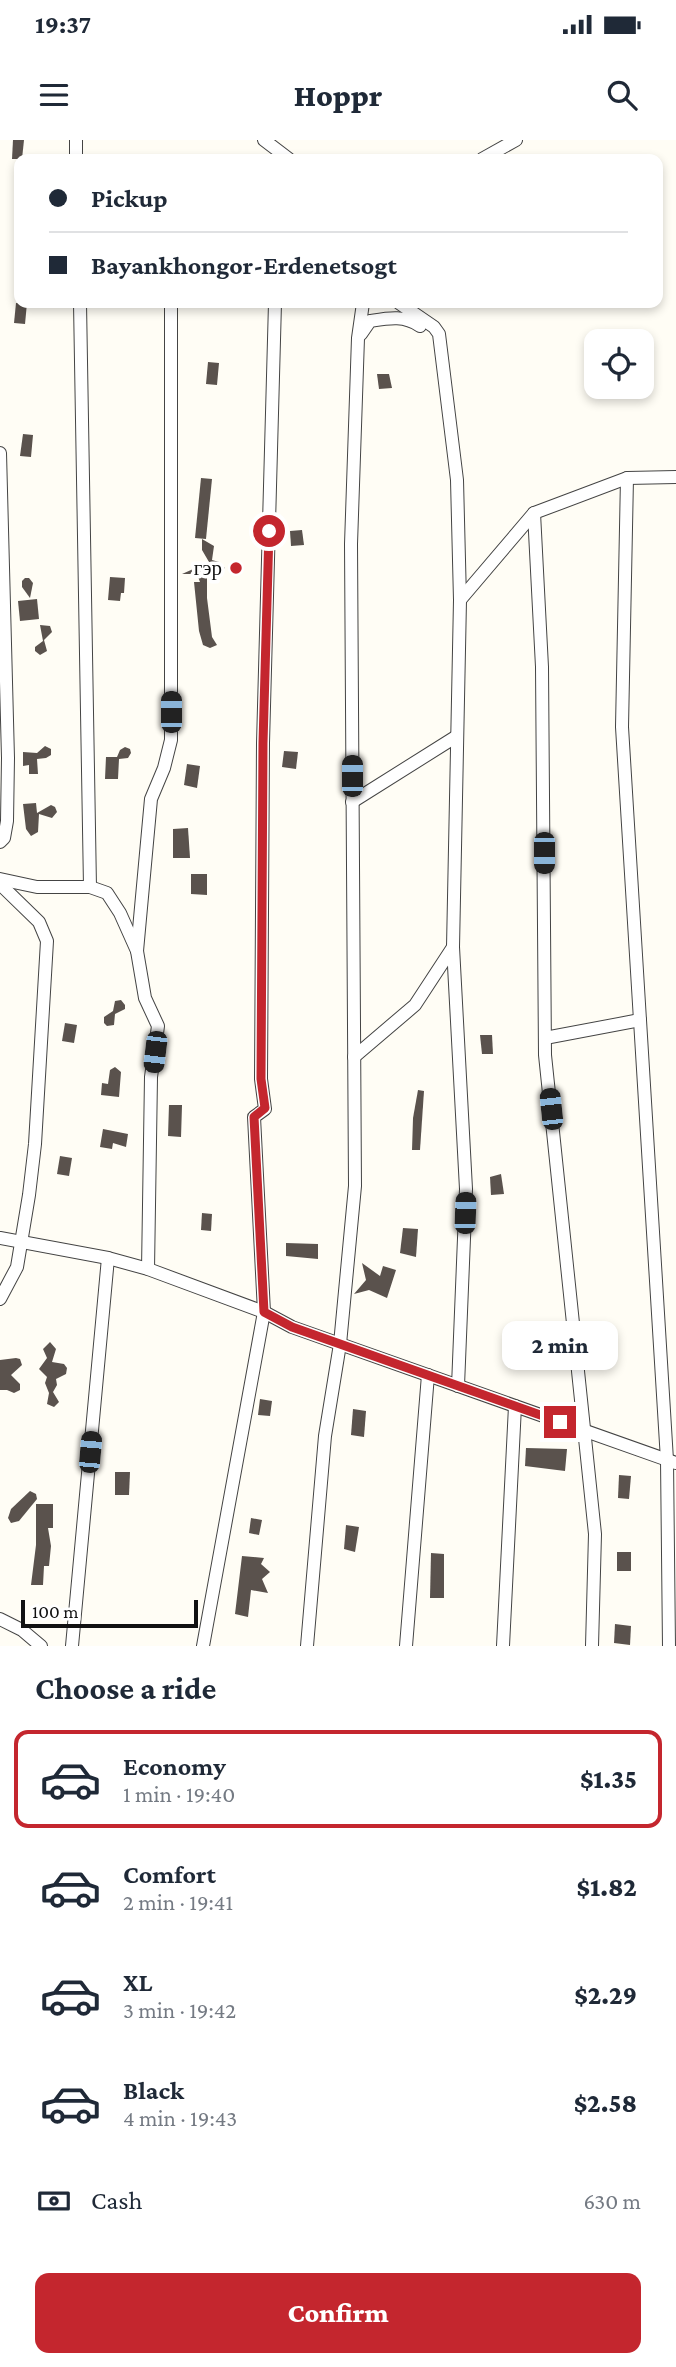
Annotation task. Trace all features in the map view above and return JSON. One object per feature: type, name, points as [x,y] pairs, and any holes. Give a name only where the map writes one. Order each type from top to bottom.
[{"type":"street","points":[[264,140],[282,152]]},
{"type":"street","points":[[491,154],[516,140]]},
{"type":"street","points":[[79,308],[90,887]]},
{"type":"street","points":[[148,1269],[152,1077],[158,1026],[145,998],[137,950],[151,799],[164,768],[171,740],[171,308]]},
{"type":"street","points":[[203,1646],[264,1312],[254,1117],[265,1108],[261,1079],[263,756],[275,308]]},
{"type":"street","points":[[307,1646],[325,1436],[340,1344],[355,1186],[351,544],[358,338],[362,308]]},
{"type":"street","points":[[406,308],[434,327],[439,334],[457,480],[460,600],[453,947],[466,1189],[458,1386]]},
{"type":"street","points":[[358,338],[370,321],[409,319],[428,331],[443,358]]},
{"type":"street","points":[[0,453],[8,758],[7,821],[4,838],[0,842]]},
{"type":"street","points":[[460,600],[534,513],[627,478],[676,477]]},
{"type":"street","points":[[627,478],[622,727],[672,1461],[669,1646]]},
{"type":"street","points":[[534,513],[542,667],[545,1038],[595,1534],[592,1646]]},
{"type":"street","points":[[352,802],[457,736]]},
{"type":"street","points":[[0,878],[37,887],[90,887],[107,893],[120,913],[137,950]]},
{"type":"street","points":[[0,884],[39,922],[47,940],[35,1144],[17,1267],[0,1299]]},
{"type":"street","points":[[354,1058],[415,1005],[453,947]]},
{"type":"street","points":[[545,1038],[640,1020]]},
{"type":"street","points":[[0,1238],[108,1258],[148,1269],[264,1312],[292,1327],[672,1461]]},
{"type":"street","points":[[72,1646],[108,1258]]},
{"type":"street","points":[[406,1646],[428,1375]]},
{"type":"street","points":[[503,1646],[515,1406]]},
{"type":"street","points":[[0,1619],[22,1630],[41,1646]]},
{"type":"street","points":[[22,1630],[27,1646]]},
{"type":"building","points":[[13,140],[24,140],[23,154],[14,154],[12,159]]},
{"type":"building","points":[[16,308],[27,308],[25,324],[14,323]]},
{"type":"building","points":[[208,362],[219,363],[217,385],[206,384]]},
{"type":"building","points":[[377,374],[389,374],[392,388],[379,389]]},
{"type":"building","points":[[23,434],[33,435],[31,457],[20,456]]},
{"type":"building","points":[[201,478],[212,479],[206,539],[195,538]]},
{"type":"building","points":[[302,530],[304,545],[291,546],[290,531]]},
{"type":"building","points":[[202,539],[214,546],[212,560],[225,568],[216,573],[207,573],[212,637],[217,645],[210,648],[203,645],[199,631],[194,582],[200,582],[197,574],[182,574],[209,562],[202,550]]},
{"type":"building","points":[[110,577],[125,578],[124,593],[121,593],[120,601],[108,600]]},
{"type":"building","points":[[25,578],[29,578],[33,583],[30,598],[22,587]]},
{"type":"building","points":[[37,599],[39,619],[20,621],[18,601]]},
{"type":"building","points":[[40,625],[50,626],[52,632],[44,640],[47,651],[40,655],[35,651],[35,647],[43,641]]},
{"type":"building","points":[[45,746],[51,749],[51,755],[37,759],[38,774],[29,774],[29,765],[23,766],[23,752],[37,753]]},
{"type":"building","points":[[125,747],[130,749],[131,753],[128,758],[119,759],[118,779],[105,779],[106,757],[117,757]]},
{"type":"building","points":[[284,751],[298,752],[296,769],[282,767]]},
{"type":"building","points":[[187,764],[200,766],[197,788],[184,785]]},
{"type":"building","points":[[36,803],[37,813],[51,805],[57,812],[52,818],[39,814],[38,832],[31,836],[26,829],[23,804]]},
{"type":"building","points":[[188,828],[190,858],[173,858],[173,829]]},
{"type":"building","points":[[191,874],[207,874],[207,895],[191,894]]},
{"type":"building","points":[[121,1000],[125,1009],[115,1014],[114,1025],[107,1026],[104,1017],[113,1011],[115,1001]]},
{"type":"building","points":[[65,1023],[77,1025],[74,1043],[62,1041]]},
{"type":"building","points":[[480,1035],[492,1035],[493,1054],[482,1054]]},
{"type":"building","points":[[115,1067],[121,1072],[119,1097],[101,1095],[102,1083],[108,1084],[110,1070]]},
{"type":"building","points":[[418,1090],[424,1091],[420,1150],[412,1150],[413,1118]]},
{"type":"building","points":[[169,1105],[182,1105],[181,1137],[168,1136]]},
{"type":"building","points":[[103,1129],[128,1134],[126,1147],[113,1143],[112,1149],[100,1147]]},
{"type":"building","points":[[60,1156],[72,1158],[69,1176],[57,1174]]},
{"type":"building","points":[[501,1174],[504,1194],[491,1195],[490,1177]]},
{"type":"building","points":[[202,1213],[212,1214],[211,1231],[201,1230]]},
{"type":"building","points":[[403,1228],[418,1229],[416,1257],[400,1253]]},
{"type":"building","points":[[286,1243],[318,1244],[318,1259],[286,1256]]},
{"type":"building","points":[[362,1263],[380,1276],[383,1266],[396,1270],[387,1298],[369,1290],[354,1294],[366,1280]]},
{"type":"building","points":[[50,1342],[56,1349],[52,1362],[64,1364],[67,1368],[66,1374],[56,1379],[57,1385],[53,1392],[59,1402],[54,1407],[47,1404],[47,1377],[39,1369],[47,1358],[43,1349]]},
{"type":"building","points":[[20,1359],[22,1365],[11,1375],[20,1384],[20,1390],[14,1393],[0,1390],[0,1360]]},
{"type":"building","points":[[260,1399],[272,1401],[270,1416],[258,1415]]},
{"type":"building","points":[[353,1409],[366,1411],[364,1437],[351,1435]]},
{"type":"building","points":[[526,1448],[567,1449],[565,1471],[525,1466]]},
{"type":"building","points":[[115,1472],[130,1472],[129,1495],[115,1495]]},
{"type":"building","points":[[619,1475],[631,1476],[629,1499],[618,1498]]},
{"type":"building","points":[[30,1491],[36,1494],[37,1499],[19,1521],[11,1523],[8,1518],[11,1509]]},
{"type":"building","points":[[36,1504],[53,1504],[53,1528],[48,1528],[51,1546],[49,1566],[44,1566],[43,1585],[31,1585],[36,1545]]},
{"type":"building","points":[[251,1518],[262,1520],[259,1535],[249,1533]]},
{"type":"building","points":[[346,1525],[359,1527],[355,1552],[344,1549]]},
{"type":"building","points":[[617,1552],[631,1552],[631,1571],[617,1571]]},
{"type":"building","points":[[431,1553],[444,1554],[444,1598],[430,1598]]},
{"type":"building","points":[[242,1556],[264,1558],[261,1564],[270,1572],[262,1579],[268,1593],[251,1590],[248,1617],[235,1614]]},
{"type":"building","points":[[615,1624],[631,1626],[630,1645],[614,1643]]},
{"type":"place","name":"гэр","points":[[236,568]]},
{"type":"route","points":[[269,531],[263,743],[261,1079],[265,1108],[254,1117],[264,1312],[292,1327],[560,1422]]}]
